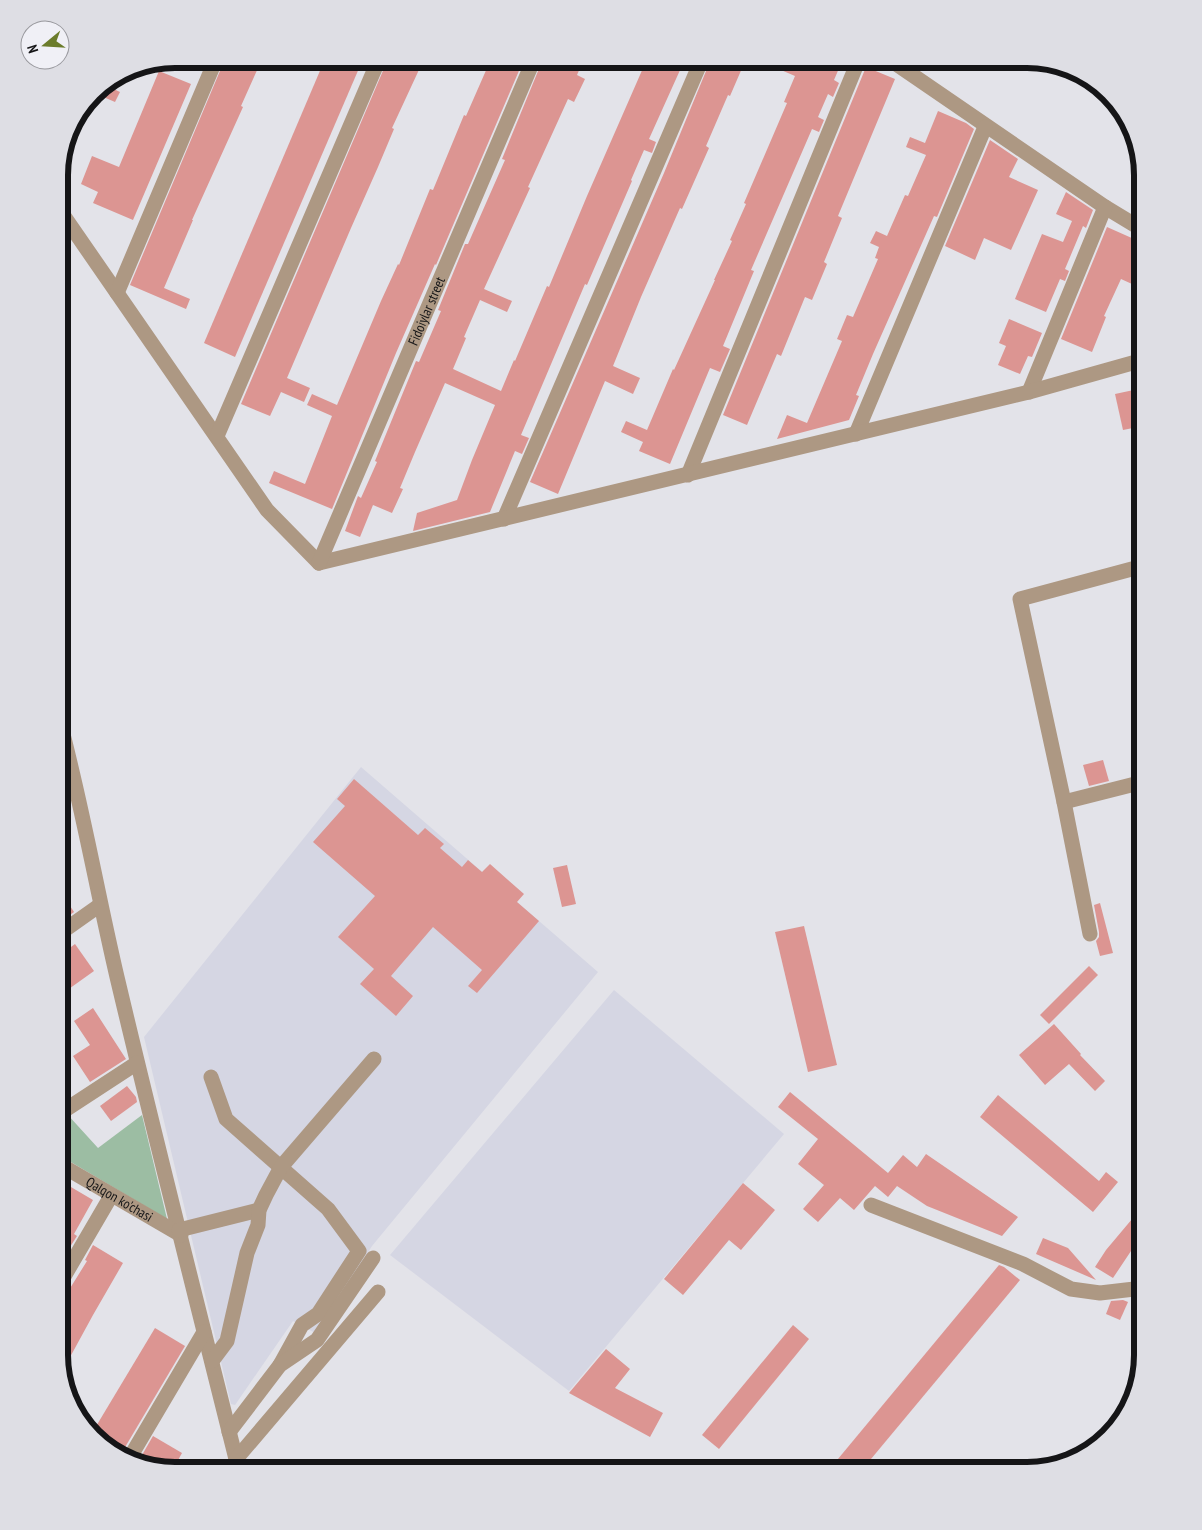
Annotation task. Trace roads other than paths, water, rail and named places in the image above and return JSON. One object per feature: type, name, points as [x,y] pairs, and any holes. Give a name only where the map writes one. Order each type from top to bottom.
[{"type":"street","points":[[117,293],[212,68]]},
{"type":"street","points":[[217,436],[375,68]]},
{"type":"street","name":"Fidoiylar street","points":[[318,563],[530,68]]},
{"type":"street","points":[[504,519],[698,68]]},
{"type":"street","points":[[688,475],[855,68]]},
{"type":"street","points":[[901,68],[1105,207],[1134,225]]},
{"type":"street","points":[[856,434],[986,126]]},
{"type":"street","points":[[1030,392],[1105,207]]},
{"type":"street","points":[[68,225],[267,510],[318,563],[1030,392],[1134,363]]},
{"type":"street","points":[[1090,934],[1064,802],[1020,599],[1134,568]]},
{"type":"street","points":[[68,773],[137,1063],[236,1462]]},
{"type":"street","points":[[1064,802],[1134,784]]},
{"type":"street","points":[[68,928],[100,905]]},
{"type":"street","points":[[212,1361],[226,1341],[247,1253],[258,1225],[259,1210],[281,1167],[374,1059]]},
{"type":"street","points":[[68,1108],[137,1063]]},
{"type":"street","points":[[211,1076],[226,1119],[328,1209],[359,1251],[318,1314],[302,1325],[280,1365],[229,1432]]},
{"type":"street","name":"Qalqon ko'chasi","points":[[68,1170],[111,1196],[180,1233]]},
{"type":"street","points":[[68,1270],[111,1196]]},
{"type":"street","points":[[871,1206],[1023,1264],[1071,1289],[1100,1293],[1134,1289]]},
{"type":"street","points":[[180,1233],[259,1210]]},
{"type":"street","points":[[280,1365],[316,1340],[373,1258]]},
{"type":"street","points":[[239,1462],[378,1292]]},
{"type":"street","points":[[132,1454],[204,1332]]}]
